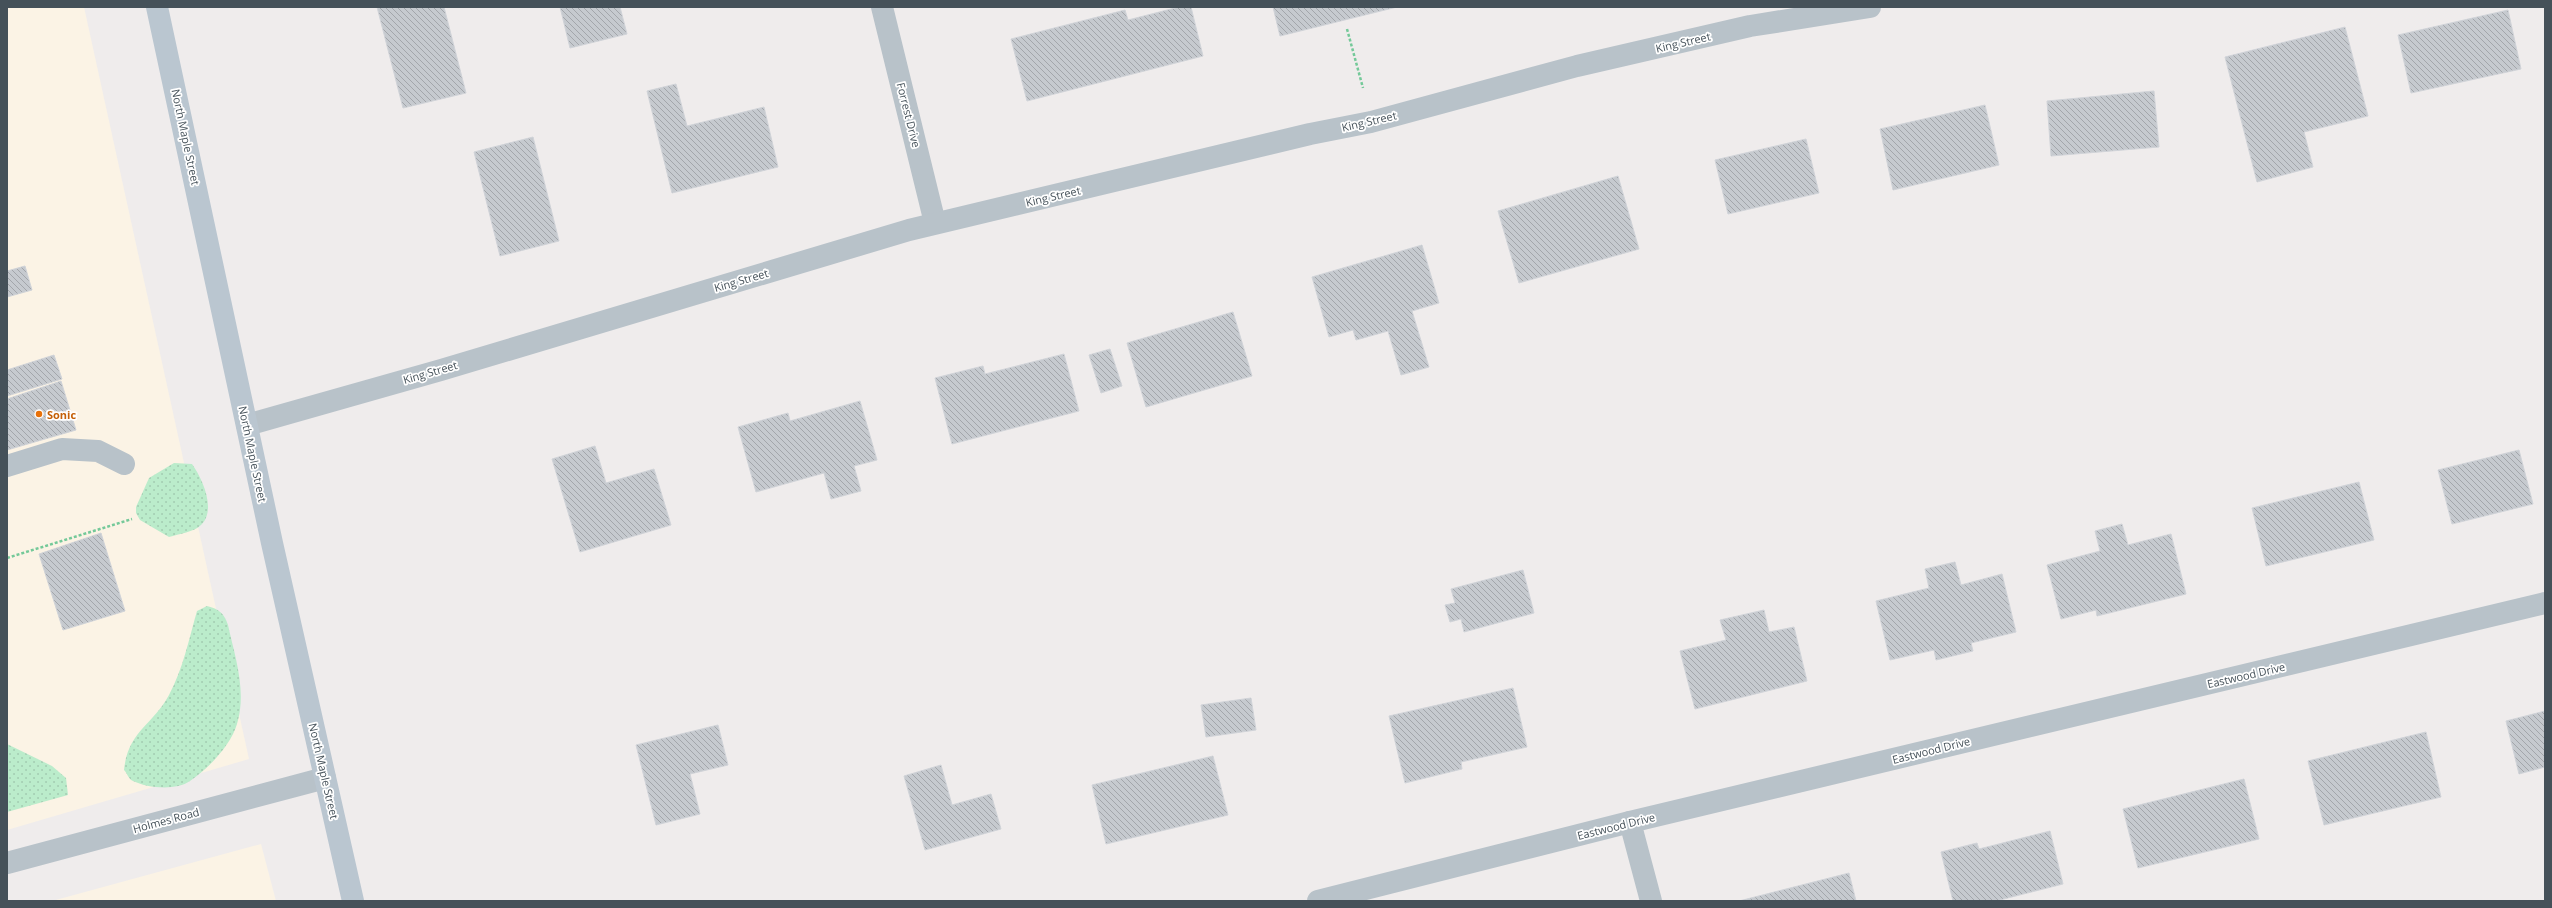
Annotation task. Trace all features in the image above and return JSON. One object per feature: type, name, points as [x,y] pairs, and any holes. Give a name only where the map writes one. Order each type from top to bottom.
[{"type":"main road","name":"North Maple Street","points":[[157,7],[246,425],[353,901]]},
{"type":"street","name":"Forrest Drive","points":[[882,7],[935,224]]},
{"type":"street","name":"King Street","points":[[246,425],[441,370],[935,224],[1310,134],[1371,122],[1584,64],[1750,26],[1870,7]]},
{"type":"street","points":[[7,466],[62,449],[98,451],[124,464]]},
{"type":"street","name":"Eastwood Drive","points":[[1318,901],[1630,822],[2545,603]]},
{"type":"street","name":"Holmes Road","points":[[7,863],[325,778]]},
{"type":"street","points":[[1630,822],[1651,901]]},
{"type":"path","points":[[1347,29],[1371,122]]},
{"type":"path","points":[[7,558],[132,519]]},
{"type":"shaded area","points":[[7,7],[84,7],[249,759],[7,830]]},
{"type":"shaded area","points":[[261,844],[276,901],[52,901]]},
{"type":"green space","points":[[174,463],[192,464],[203,485],[208,503],[208,511],[206,519],[198,527],[169,537],[140,520],[136,513],[136,507],[149,478]]},
{"type":"green space","points":[[207,606],[218,610],[225,617],[237,662],[241,699],[240,712],[234,732],[218,756],[190,781],[170,787],[153,787],[139,783],[130,779],[124,770],[126,757],[130,746],[142,729],[163,705],[169,695],[182,664],[197,611]]},
{"type":"green space","points":[[7,744],[52,766],[66,778],[68,795],[7,812]]},
{"type":"building","points":[[377,7],[444,7],[466,93],[403,108]]},
{"type":"building","points":[[560,7],[620,7],[627,34],[570,48]]},
{"type":"building","points":[[1179,7],[1191,7],[1203,56],[1027,101],[1011,39],[1125,10],[1128,20]]},
{"type":"building","points":[[1273,7],[1397,7],[1280,36]]},
{"type":"building","points":[[2508,10],[2521,69],[2411,93],[2398,35]]},
{"type":"building","points":[[2345,27],[2368,116],[2304,132],[2313,167],[2257,182],[2225,57]]},
{"type":"building","points":[[676,84],[687,126],[764,107],[778,167],[672,193],[647,91]]},
{"type":"building","points":[[2154,91],[2159,147],[2051,156],[2047,101]]},
{"type":"building","points":[[1985,105],[1999,165],[1893,190],[1880,129]]},
{"type":"building","points":[[533,137],[559,241],[500,256],[474,152]]},
{"type":"building","points":[[1806,139],[1819,193],[1728,214],[1715,160]]},
{"type":"building","points":[[1618,176],[1639,249],[1519,283],[1498,211]]},
{"type":"building","points":[[1422,245],[1439,303],[1412,311],[1429,367],[1401,375],[1388,331],[1356,340],[1353,330],[1329,337],[1312,277]]},
{"type":"building","points":[[25,266],[32,290],[7,297],[7,271]]},
{"type":"building","points":[[1233,312],[1252,376],[1146,407],[1127,343]]},
{"type":"building","points":[[1110,349],[1122,386],[1101,393],[1089,355]]},
{"type":"building","points":[[1064,354],[1079,411],[952,444],[935,378],[983,366],[985,374]]},
{"type":"building","points":[[54,355],[62,379],[7,396],[7,370]]},
{"type":"building","name":"Sonic","points":[[61,381],[76,430],[7,450],[7,399]]},
{"type":"building","points":[[860,401],[877,460],[854,466],[861,491],[831,499],[824,473],[756,492],[738,427],[788,413],[790,421]]},
{"type":"building","points":[[595,446],[606,483],[654,469],[671,525],[580,552],[552,459]]},
{"type":"building","points":[[2519,450],[2533,504],[2452,524],[2438,470]]},
{"type":"building","points":[[2359,482],[2374,540],[2266,566],[2252,508]]},
{"type":"building","points":[[2122,524],[2128,545],[2171,534],[2186,594],[2097,616],[2096,610],[2061,619],[2047,565],[2100,551],[2095,531]]},
{"type":"building","points":[[101,533],[125,611],[63,630],[39,554]]},
{"type":"building","points":[[1955,562],[1961,585],[2002,574],[2016,632],[1971,643],[1973,651],[1936,660],[1934,650],[1890,660],[1876,601],[1929,588],[1925,569]]},
{"type":"building","points":[[1523,570],[1534,613],[1464,632],[1461,619],[1450,622],[1445,605],[1455,603],[1451,589]]},
{"type":"building","points":[[1764,610],[1769,632],[1794,627],[1807,681],[1695,709],[1680,651],[1726,640],[1720,620]]},
{"type":"building","points":[[1513,688],[1527,747],[1461,762],[1462,769],[1405,783],[1389,716]]},
{"type":"building","points":[[1251,698],[1256,730],[1206,737],[1201,705]]},
{"type":"building","points":[[2545,711],[2545,767],[2519,774],[2506,721]]},
{"type":"building","points":[[718,725],[728,765],[690,774],[700,814],[656,825],[636,745]]},
{"type":"building","points":[[2426,732],[2441,797],[2324,825],[2308,761]]},
{"type":"building","points":[[1213,756],[1228,815],[1106,844],[1092,785]]},
{"type":"building","points":[[941,765],[952,805],[991,794],[1001,829],[925,850],[904,776]]},
{"type":"building","points":[[2244,779],[2259,839],[2138,868],[2123,809]]},
{"type":"building","points":[[2050,831],[2063,884],[1996,901],[1953,901],[1941,852],[1977,843],[1979,849]]},
{"type":"building","points":[[1849,873],[1856,901],[1739,901]]},
{"type":"place","name":"Sonic","points":[[39,414]]}]
